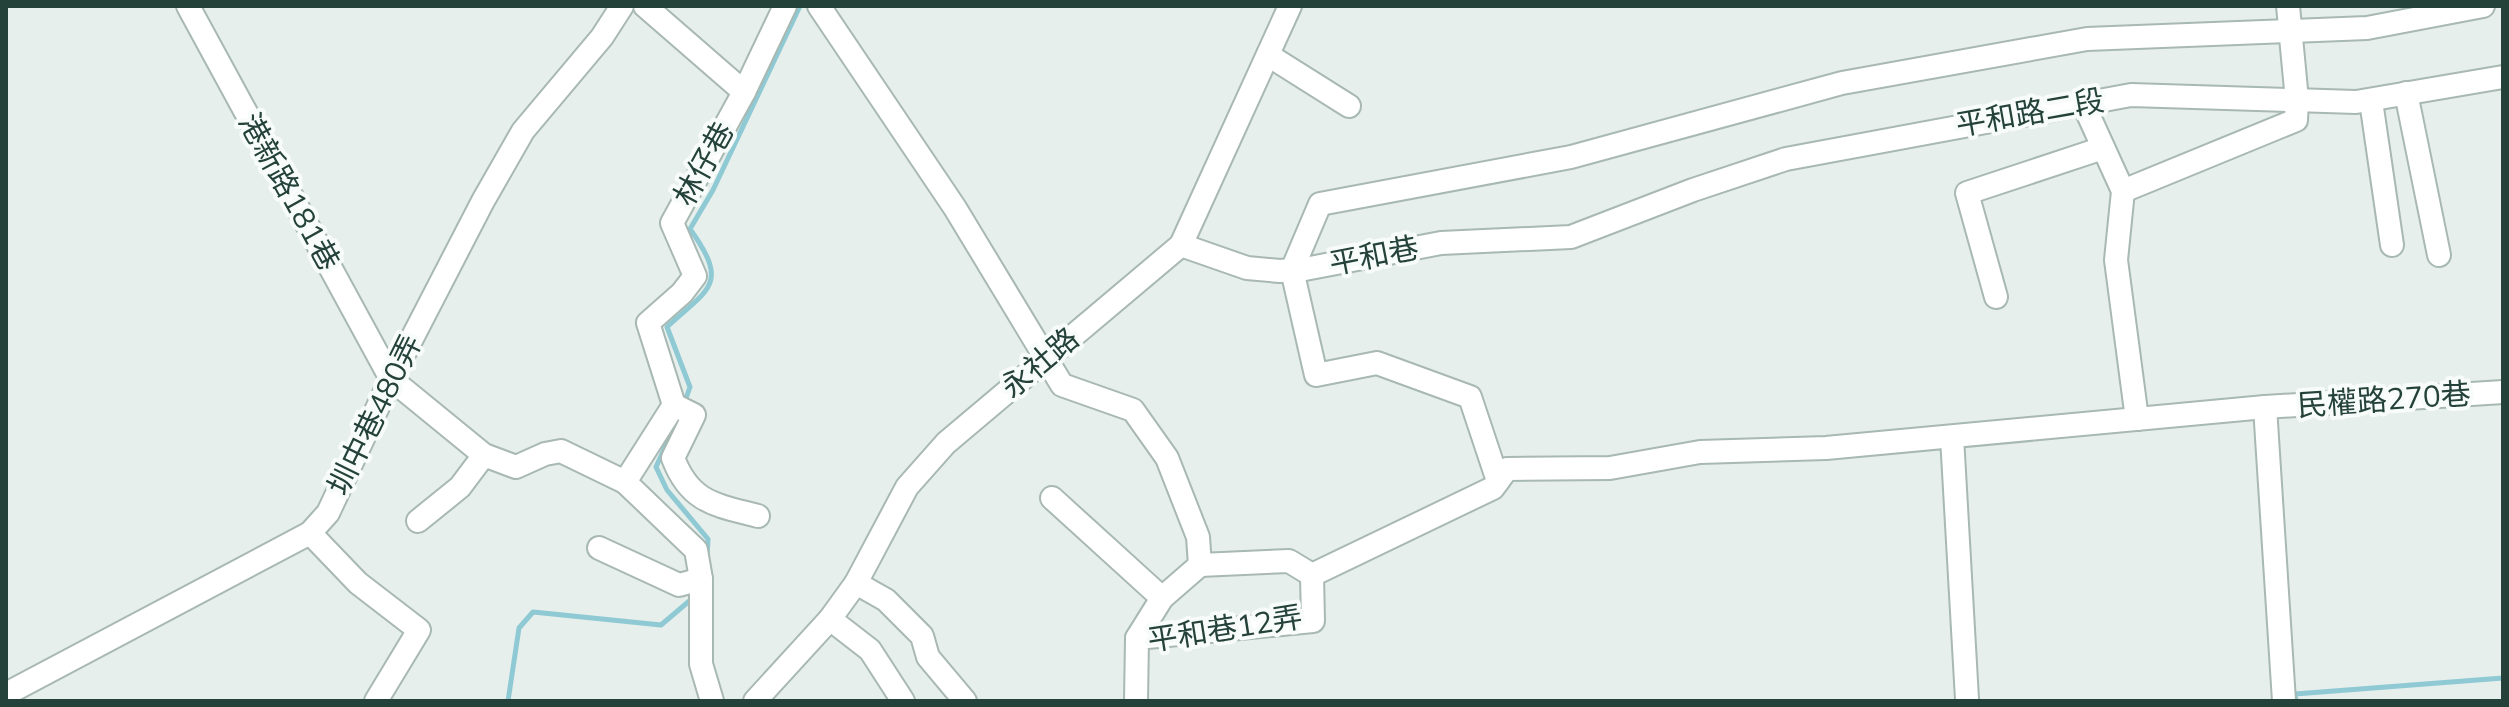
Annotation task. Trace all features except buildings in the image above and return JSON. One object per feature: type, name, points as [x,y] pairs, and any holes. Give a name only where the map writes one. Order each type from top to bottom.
[{"type":"street","name":"港新路181巷","points":[[188,6],[391,379]]},
{"type":"street","name":"圳中巷480弄","points":[[6,694],[310,533],[328,513],[391,379],[483,201],[523,131],[602,37],[622,6]]},
{"type":"street","points":[[645,6],[744,92]]},
{"type":"street","name":"林仔巷","points":[[674,405],[648,323],[682,293],[695,276],[672,223],[744,92],[785,6]]},
{"type":"street","points":[[819,6],[955,208],[1062,385],[1133,410],[1167,458],[1198,537],[1200,565]]},
{"type":"street","name":"永社路","points":[[755,701],[830,619],[856,583],[907,487],[946,443],[1181,245],[1290,6]]},
{"type":"street","points":[[2123,191],[2296,120],[2288,6]]},
{"type":"street","points":[[1498,481],[1470,397],[1377,363],[1316,375],[1292,270],[1320,204],[1571,157],[1842,83],[2087,39],[2367,28],[2483,6]]},
{"type":"street","points":[[1268,55],[1349,106]]},
{"type":"street","name":"平和路二段","points":[[1571,237],[1693,190],[1786,159],[2083,103],[2131,95],[2371,101],[2503,77]]},
{"type":"street","points":[[2406,93],[2439,255]]},
{"type":"street","points":[[2371,101],[2392,245]]},
{"type":"street","points":[[2083,103],[2123,191],[2116,260],[2137,419]]},
{"type":"street","points":[[1996,297],[1967,193],[2103,148]]},
{"type":"street","name":"平和巷","points":[[1181,245],[1247,268],[1292,270],[1441,243],[1571,237]]},
{"type":"street","points":[[391,379],[484,455],[516,467],[545,454],[561,451],[625,482],[696,550],[701,587],[701,664],[712,701]]},
{"type":"street","name":"民權路270巷","points":[[1700,452],[1826,448],[2265,407],[2503,392]]},
{"type":"street","points":[[625,482],[674,405],[694,415],[673,458],[681,480],[709,503],[758,516]]},
{"type":"street","points":[[2265,407],[2284,701]]},
{"type":"street","points":[[1952,437],[1967,699]]},
{"type":"street","name":"平和巷12弄","points":[[1136,701],[1137,638],[1313,621],[1312,575],[1493,488],[1507,469],[1610,468],[1700,452]]},
{"type":"street","points":[[418,521],[460,487],[484,455]]},
{"type":"street","points":[[1052,498],[1162,598]]},
{"type":"street","points":[[310,533],[358,583],[419,630],[376,701]]},
{"type":"street","points":[[599,548],[679,585],[701,587]]},
{"type":"street","points":[[1137,638],[1162,598],[1200,565],[1289,561],[1312,575]]},
{"type":"street","points":[[856,583],[886,600],[922,636],[928,657],[965,701]]},
{"type":"street","points":[[830,619],[870,650],[903,701]]},
{"type":"waterway","points":[[684,404],[690,387],[667,327],[703,294],[711,274],[709,262],[690,229],[713,190],[800,6]]},
{"type":"waterway","points":[[680,414],[656,467],[667,490],[708,539],[707,557]]},
{"type":"waterway","points":[[508,701],[519,628],[533,612],[661,625],[694,597]]},
{"type":"waterway","points":[[2296,701],[2295,694],[2503,678]]}]
